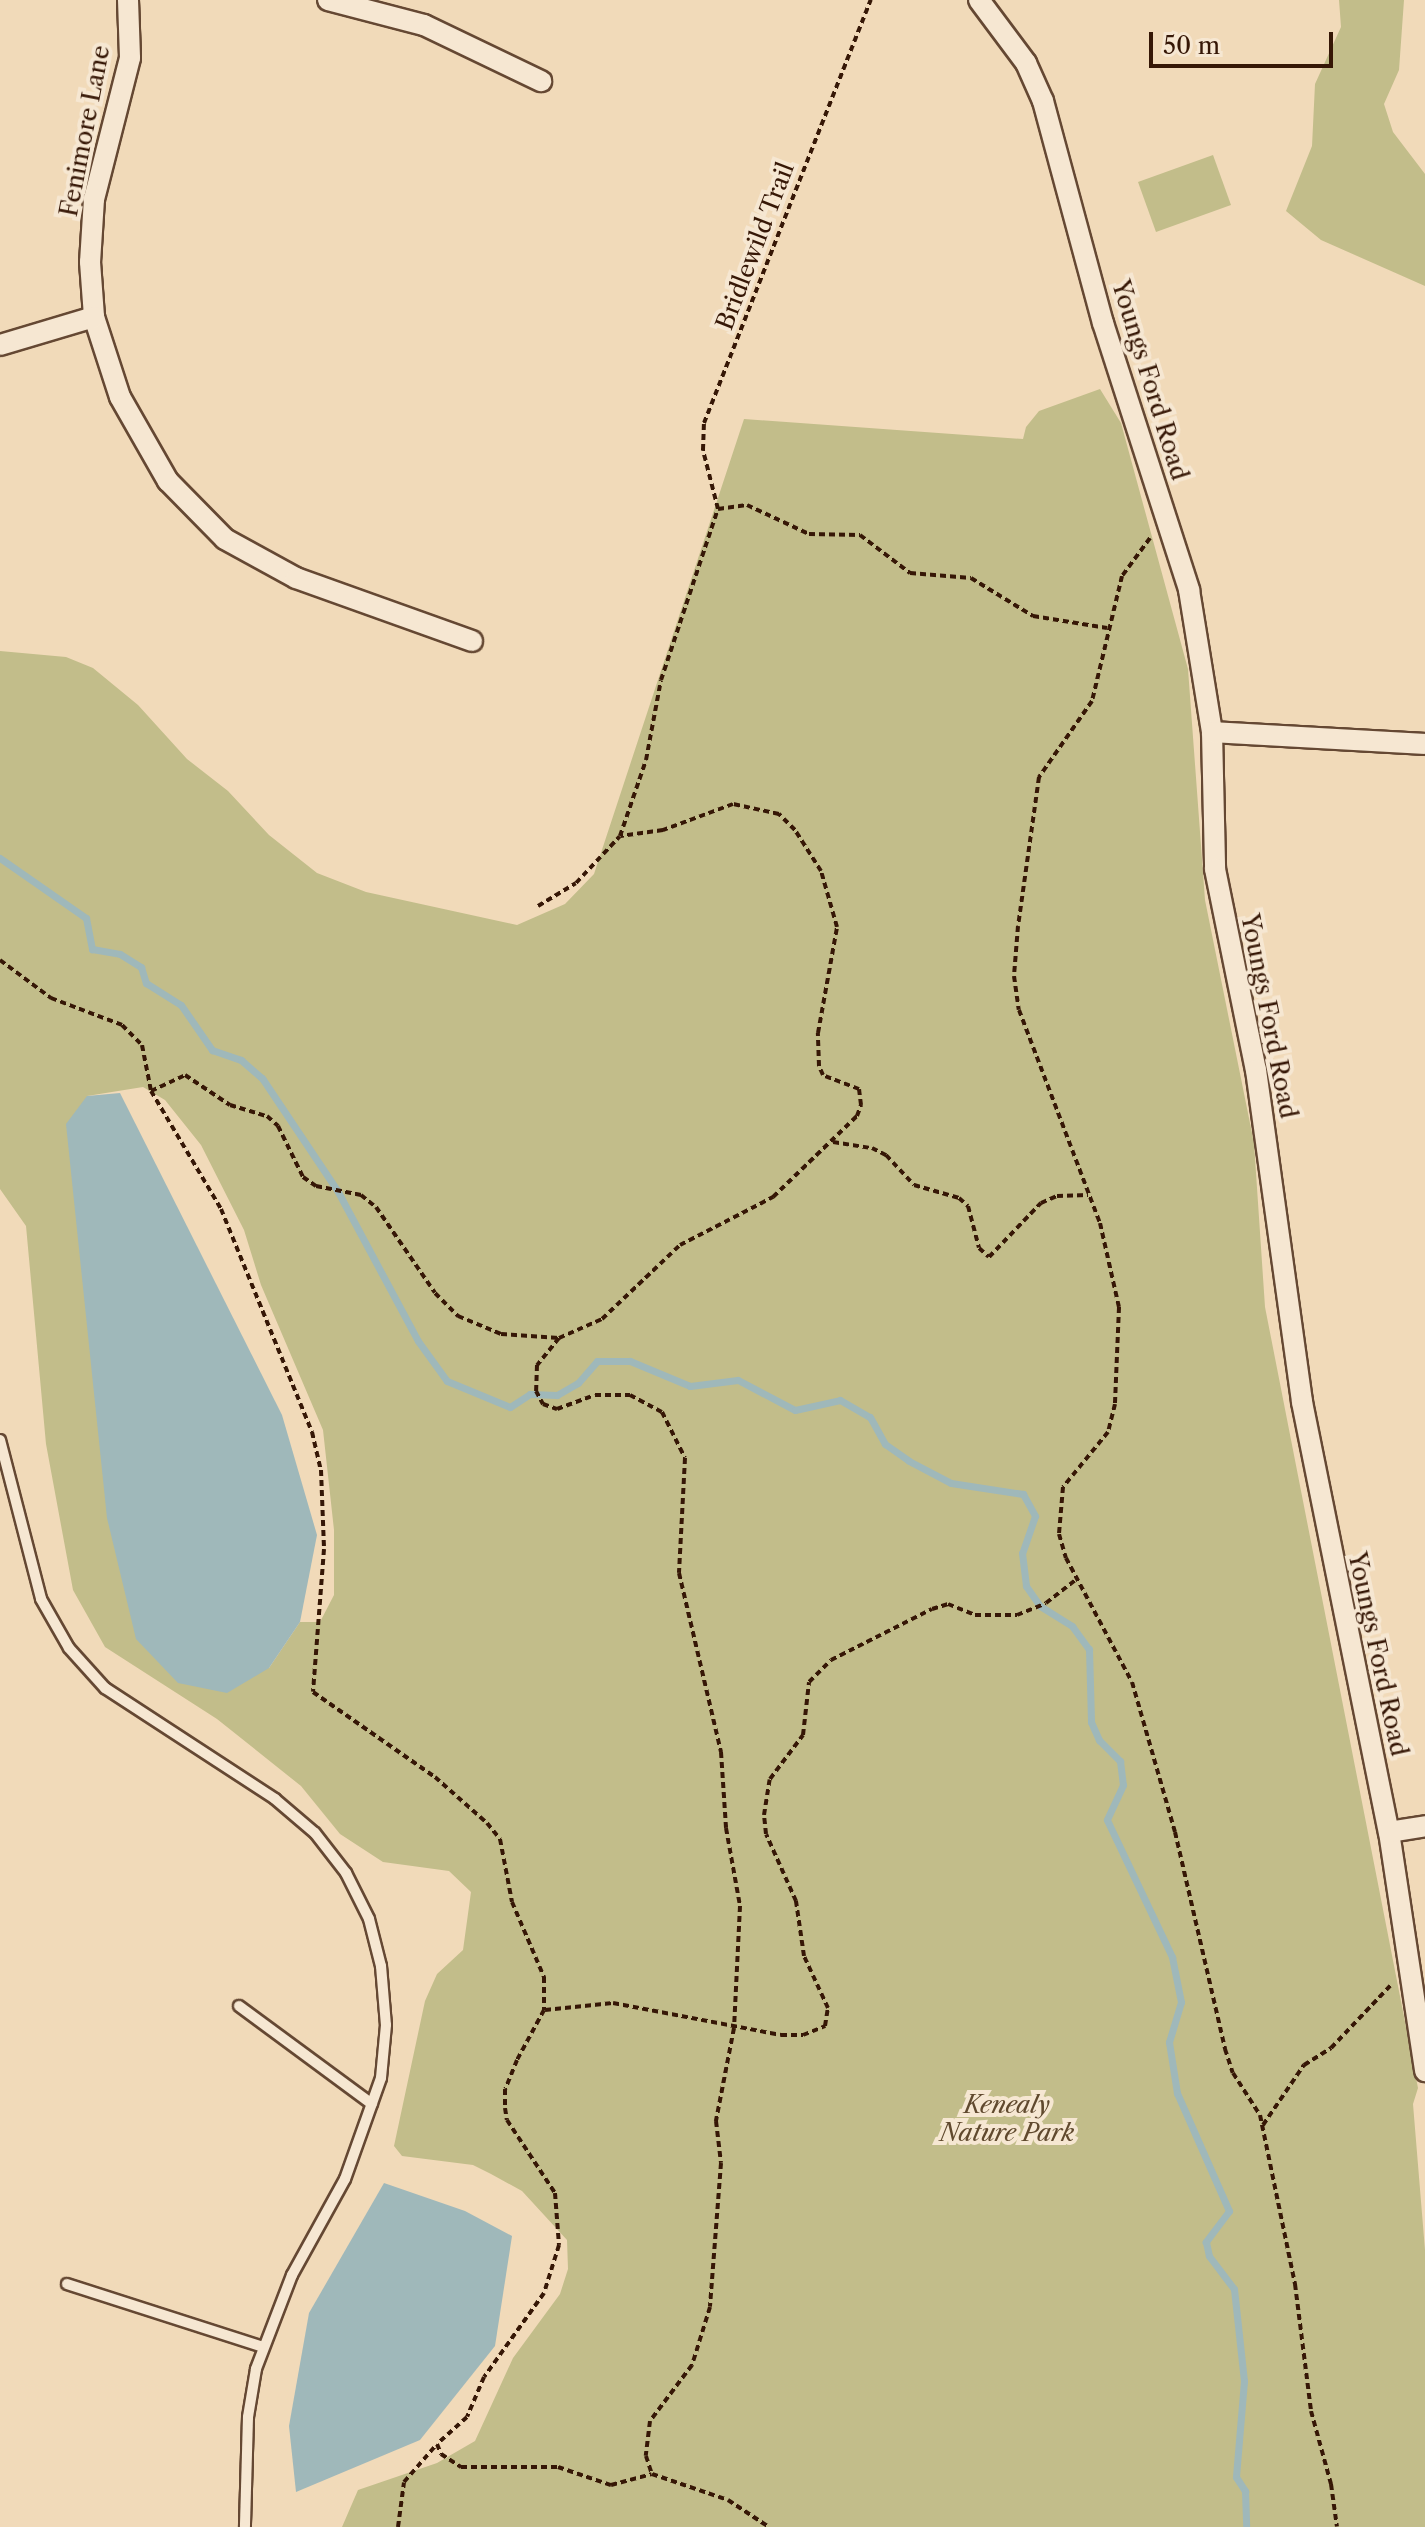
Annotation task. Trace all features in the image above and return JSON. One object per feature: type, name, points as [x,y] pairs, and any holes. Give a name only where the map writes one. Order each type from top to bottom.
[{"type":"street","name":"Fenimore Lane","points":[[128,0],[130,58],[94,199],[90,262],[94,317],[120,397],[168,481],[225,539],[296,578],[472,641]]},
{"type":"street","points":[[328,0],[424,25],[541,81]]},
{"type":"street","name":"Youngs Ford Road","points":[[979,0],[1026,63],[1043,101],[1103,323],[1189,590],[1212,732],[1215,869],[1256,1070],[1302,1402],[1389,1832],[1425,2071]]},
{"type":"street","points":[[0,345],[94,317]]},
{"type":"street","points":[[1212,732],[1425,744]]},
{"type":"street","points":[[1389,1832],[1425,1826]]},
{"type":"lane","points":[[0,1440],[41,1599],[69,1648],[105,1688],[275,1799],[315,1833],[346,1873],[369,1919],[381,1966],[386,2025],[381,2078],[345,2179],[292,2275],[263,2347],[248,2417],[245,2527]]},
{"type":"lane","points":[[239,2006],[372,2104]]},
{"type":"lane","points":[[67,2284],[263,2347]]},
{"type":"path","name":"Bridlewild Trail","points":[[718,509],[703,450],[704,423],[871,0]]},
{"type":"path","points":[[538,906],[576,883],[620,836],[646,760],[661,680],[718,509],[747,505],[809,534],[860,535],[910,573],[971,578],[1033,616],[1107,628]]},
{"type":"path","points":[[1167,519],[1122,576],[1107,628],[1106,654],[1092,701],[1039,777],[1031,809],[1014,976],[1037,1063],[1111,1257],[1119,1350],[1108,1432],[1063,1487],[1058,1506],[1059,1534],[1077,1579],[1136,1692],[1175,1832],[1225,2049],[1262,2127],[1295,2284],[1311,2411],[1331,2484],[1337,2527]]},
{"type":"path","points":[[620,836],[652,833],[733,804],[779,814],[806,845],[821,871],[837,927],[818,1033],[819,1066],[823,1075],[859,1089],[862,1095],[857,1116],[773,1197],[680,1245],[602,1319],[559,1338],[537,1365],[536,1391],[543,1404],[557,1409],[595,1395],[630,1395],[662,1412],[685,1458],[679,1573],[725,1780],[726,1828],[740,1906],[734,2028],[716,2121],[721,2163],[710,2307],[692,2365],[650,2421],[646,2456],[652,2474]]},
{"type":"path","points":[[0,960],[51,998],[122,1025],[142,1045],[151,1091],[221,1209],[312,1432],[321,1470],[324,1549],[313,1692],[435,1777],[500,1839],[512,1902],[544,1977],[544,2010],[517,2060],[505,2108],[507,2120],[555,2193],[560,2217],[554,2268],[534,2309],[484,2377],[467,2417],[437,2444],[404,2482],[398,2527]]},
{"type":"path","points":[[151,1091],[185,1075],[230,1105],[267,1116],[278,1126],[303,1177],[316,1186],[361,1195],[376,1207],[435,1293],[458,1316],[501,1334],[559,1338]]},
{"type":"path","points":[[830,1142],[872,1148],[886,1155],[914,1185],[959,1198],[968,1206],[979,1248],[989,1257],[1041,1203],[1057,1196],[1088,1195]]},
{"type":"path","points":[[544,2010],[613,2003],[734,2028],[803,2035],[817,2032],[828,2018],[823,1993],[804,1956],[791,1882],[766,1834],[764,1815],[770,1779],[803,1735],[804,1697],[814,1675],[831,1660],[932,1609],[948,1604],[975,1615],[1017,1615],[1046,1603],[1077,1579]]},
{"type":"path","points":[[1262,2127],[1304,2065],[1331,2048],[1381,1991],[1411,1979]]},
{"type":"path","points":[[437,2444],[451,2464],[476,2470],[558,2467],[611,2485],[652,2474],[728,2500],[769,2527]]},
{"type":"green space","points":[[1339,0],[1404,0],[1399,70],[1384,104],[1393,132],[1425,174],[1425,286],[1321,240],[1286,211],[1312,146],[1315,84],[1341,27]]},
{"type":"green space","points":[[1213,155],[1231,205],[1156,232],[1138,182]]},
{"type":"green space","name":"Kenealy Nature Park","points":[[1100,389],[1121,423],[1188,669],[1205,900],[1254,1143],[1265,1307],[1418,2088],[1413,2104],[1425,2250],[1425,2527],[342,2527],[358,2490],[437,2463],[475,2441],[513,2358],[560,2294],[568,2269],[567,2240],[522,2191],[491,2174],[473,2165],[402,2156],[394,2146],[425,2001],[437,1974],[463,1950],[471,1892],[449,1871],[383,1862],[340,1834],[301,1786],[217,1719],[105,1647],[73,1590],[46,1444],[26,1226],[0,1189],[0,651],[66,657],[93,668],[138,705],[187,759],[228,791],[269,835],[317,873],[366,892],[517,925],[565,904],[594,874],[744,419],[1023,439],[1026,427],[1039,411]],"holes":[[[143,1087],[165,1100],[201,1145],[244,1230],[261,1285],[323,1430],[334,1530],[334,1595],[320,1622],[300,1622],[269,1668],[87,1096]]]},
{"type":"water","points":[[120,1093],[282,1415],[317,1535],[300,1622],[269,1668],[227,1693],[178,1683],[136,1639],[107,1518],[66,1124],[87,1096]]},
{"type":"water","points":[[384,2183],[465,2211],[512,2236],[495,2346],[420,2440],[296,2492],[289,2426],[309,2313]]},
{"type":"waterway","points":[[0,858],[86,918],[92,949],[120,954],[141,967],[146,983],[181,1005],[212,1050],[241,1060],[262,1078],[337,1190],[418,1341],[447,1381],[510,1407],[530,1394],[557,1395],[578,1383],[597,1361],[630,1361],[690,1386],[738,1380],[795,1410],[840,1400],[870,1417],[885,1444],[909,1461],[951,1483],[1023,1494],[1035,1516],[1022,1553],[1026,1586],[1040,1606],[1072,1626],[1089,1649],[1091,1722],[1099,1740],[1120,1761],[1123,1785],[1107,1820],[1172,1957],[1181,2002],[1169,2042],[1177,2093],[1229,2211],[1206,2242],[1209,2256],[1234,2289],[1244,2381],[1236,2477],[1245,2491],[1246,2527]]}]
